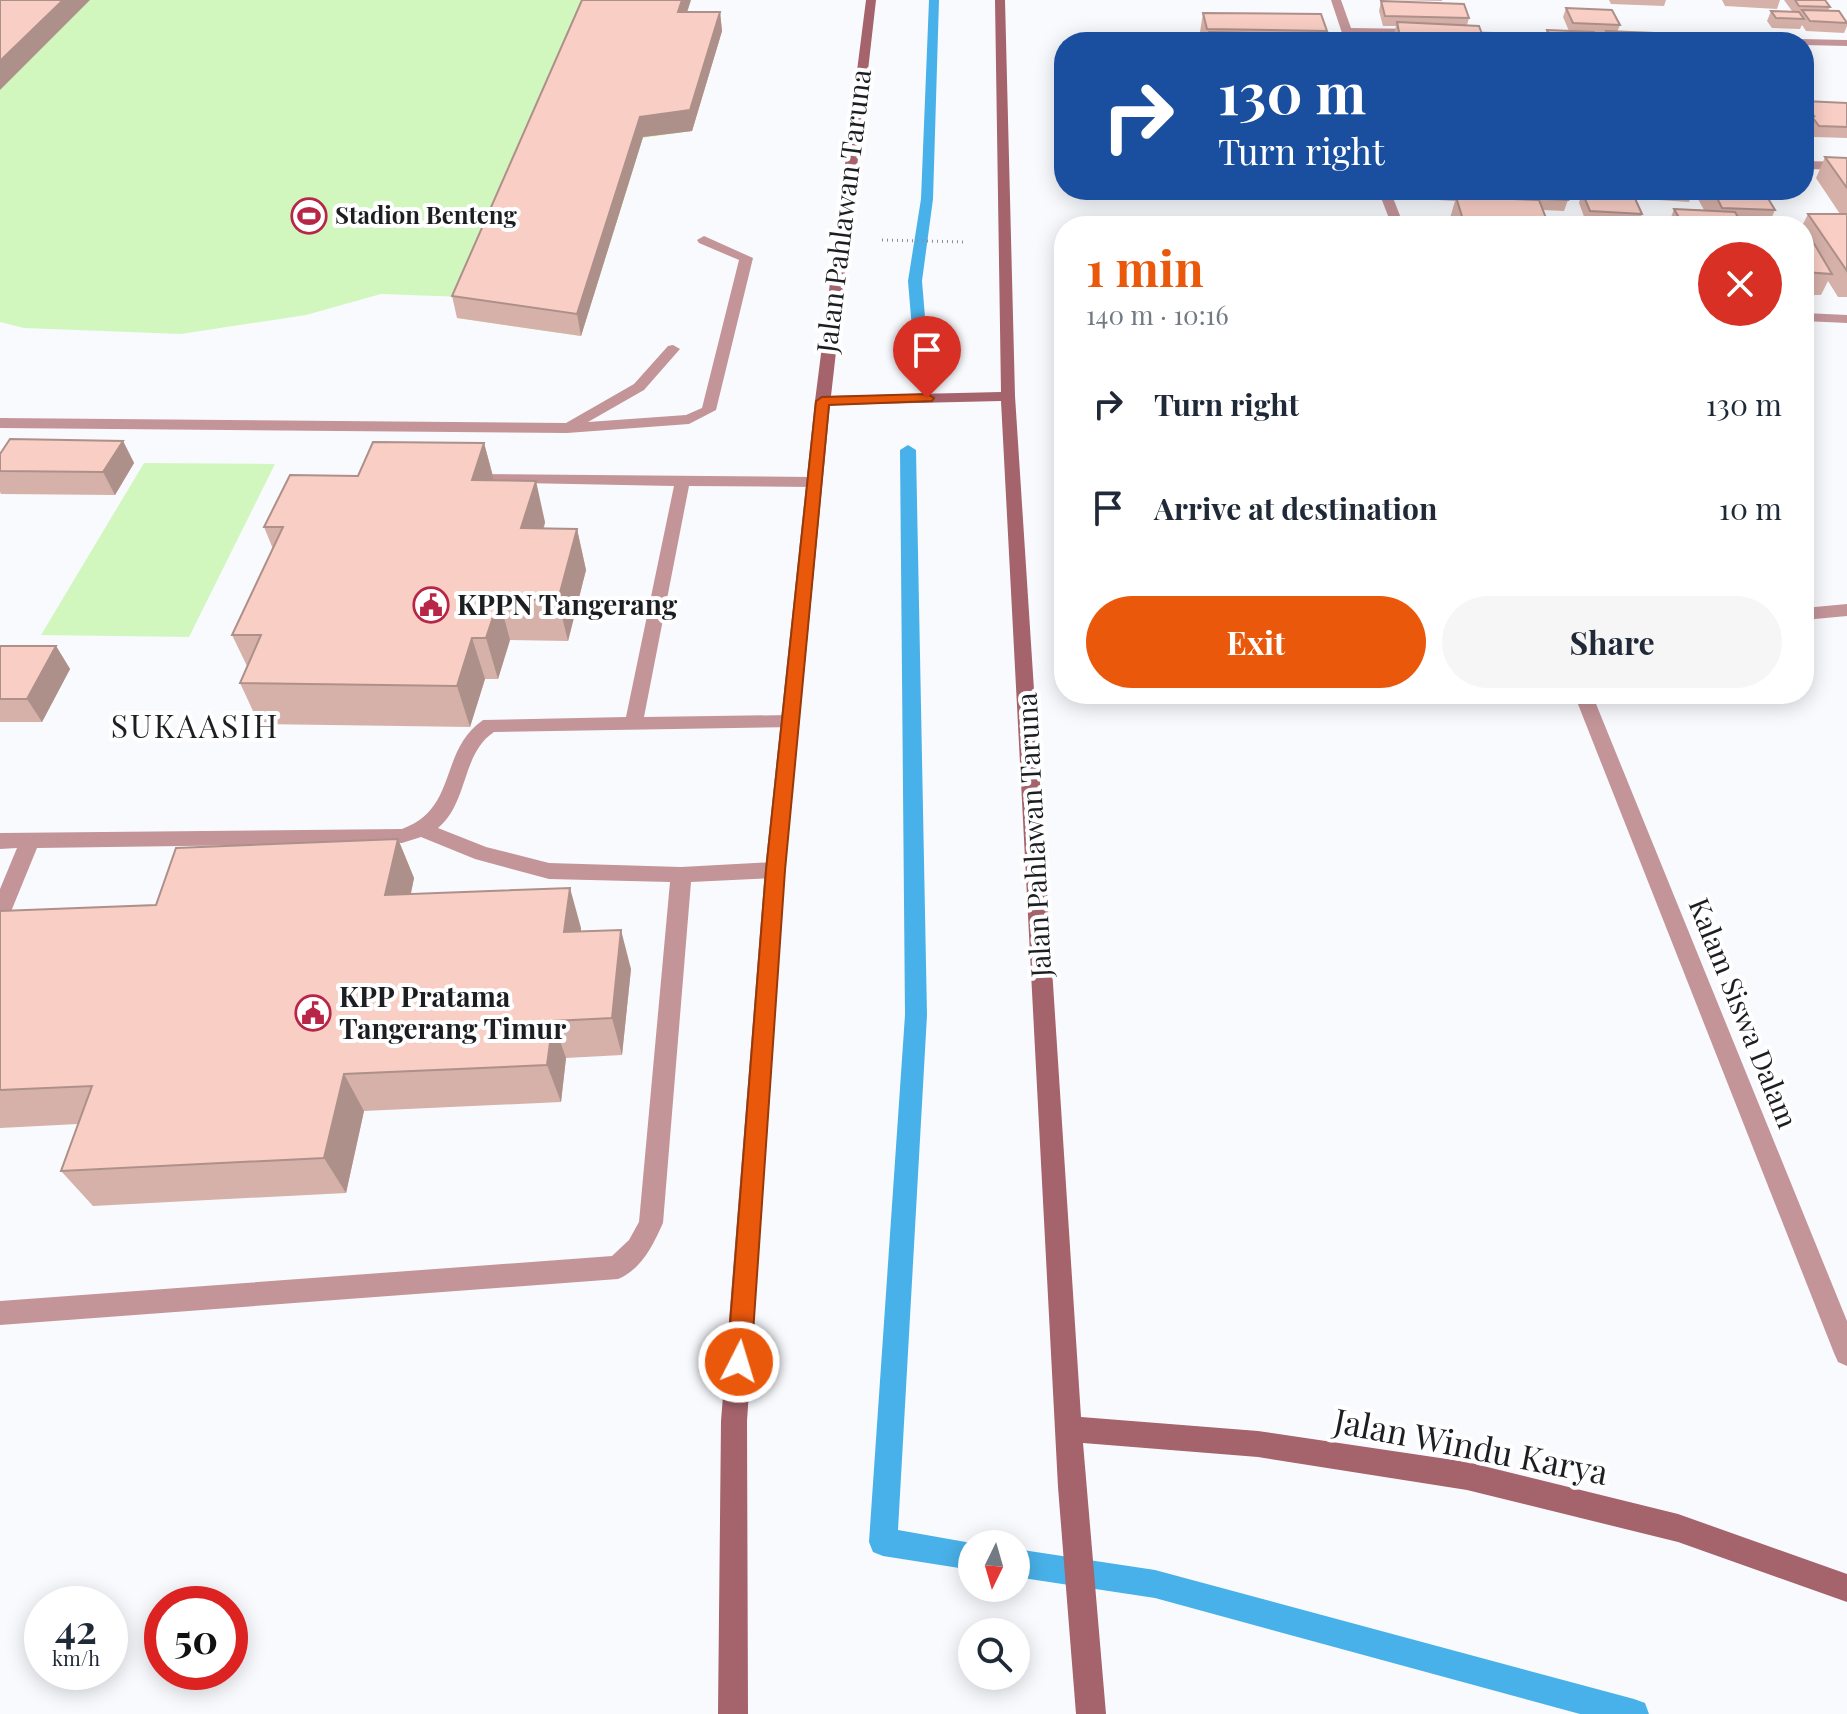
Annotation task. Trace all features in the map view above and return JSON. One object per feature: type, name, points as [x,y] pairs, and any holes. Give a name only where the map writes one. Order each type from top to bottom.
[{"type":"main road","name":"Jalan Pahlawan Taruna","points":[[733,1714],[734,1421],[748,1274],[775,870],[822,401],[871,0]]},
{"type":"main road","name":"Jalan Pahlawan Taruna","points":[[1000,0],[1008,396],[1072,1487],[1091,1714]]},
{"type":"main road","points":[[822,401],[1008,396]]},
{"type":"main road","name":"Jalan Windu Karya","points":[[1069,1429],[1258,1444],[1467,1476],[1678,1528],[1847,1588]]},
{"type":"street","points":[[1336,0],[1348,32]]},
{"type":"street","points":[[1814,42],[1847,43]]},
{"type":"street","points":[[1814,165],[1847,166]]},
{"type":"street","points":[[0,423],[567,428],[689,419],[709,410],[746,258],[704,240]]},
{"type":"street","points":[[1814,317],[1847,319]]},
{"type":"street","points":[[567,428],[643,384],[673,349]]},
{"type":"street","points":[[474,479],[815,482]]},
{"type":"street","points":[[634,722],[682,483]]},
{"type":"street","points":[[1814,613],[1847,610]]},
{"type":"street","name":"Kalam Siswa Dalam","points":[[1587,704],[1847,1353]]},
{"type":"street","points":[[0,841],[402,836],[436,820],[444,808],[465,750],[477,732],[500,723],[790,722]]},
{"type":"street","points":[[420,829],[482,854],[549,871],[681,875],[775,870]]},
{"type":"street","points":[[0,914],[30,841]]},
{"type":"street","points":[[0,1313],[618,1267],[638,1248],[651,1223],[681,875]]},
{"type":"path","points":[[896,240],[965,242]]},
{"type":"green space","name":"Stadion Benteng","points":[[0,0],[691,0],[681,31],[722,31],[692,131],[643,138],[581,336],[457,318],[465,297],[381,294],[306,315],[181,334],[24,328],[0,322]]},
{"type":"green space","points":[[144,463],[275,464],[189,637],[41,635]]},
{"type":"building","points":[[0,0],[63,0],[0,61]]},
{"type":"building","points":[[582,0],[682,0],[678,12],[720,12],[690,110],[640,117],[577,314],[452,296]]},
{"type":"building","points":[[1795,0],[1825,0],[1830,7],[1799,6]]},
{"type":"building","points":[[1381,1],[1464,4],[1469,18],[1385,16]]},
{"type":"building","points":[[1566,8],[1612,10],[1620,25],[1573,23]]},
{"type":"building","points":[[1802,10],[1839,11],[1847,23],[1810,21]]},
{"type":"building","points":[[1771,11],[1799,12],[1804,19],[1776,18]]},
{"type":"building","points":[[1203,13],[1321,14],[1327,31],[1207,29]]},
{"type":"building","points":[[1397,22],[1479,26],[1481,32],[1399,32]]},
{"type":"building","points":[[1547,30],[1594,32],[1548,32]]},
{"type":"building","points":[[1814,101],[1847,103],[1847,127],[1819,126],[1814,119]]},
{"type":"building","points":[[1825,157],[1847,158],[1847,188]]},
{"type":"building","points":[[1457,200],[1539,200],[1545,216],[1462,216]]},
{"type":"building","points":[[1585,200],[1636,200],[1642,214],[1590,211]]},
{"type":"building","points":[[1718,200],[1769,200],[1775,210],[1722,208]]},
{"type":"building","points":[[1674,209],[1735,212],[1737,216],[1678,216]]},
{"type":"building","points":[[1808,214],[1847,214],[1847,271],[1814,223],[1814,216]]},
{"type":"building","points":[[1814,244],[1832,274],[1814,273]]},
{"type":"building","points":[[10,439],[123,441],[103,472],[0,471],[0,454]]},
{"type":"building","name":"KPPN Tangerang","points":[[373,442],[484,443],[472,480],[536,481],[521,528],[577,529],[558,600],[499,599],[486,638],[472,638],[457,686],[240,683],[261,635],[232,635],[283,527],[264,527],[290,475],[358,476]]},
{"type":"building","points":[[0,646],[56,646],[27,699],[0,699]]},
{"type":"building","name":"KPP Pratama Tangerang Timur","points":[[398,839],[385,895],[570,888],[564,932],[621,930],[612,1018],[553,1021],[547,1065],[344,1074],[324,1158],[61,1171],[92,1086],[0,1090],[0,911],[156,905],[176,848]]},
{"type":"waterway","points":[[919,329],[915,281],[927,199],[934,0]]},
{"type":"waterway","points":[[908,450],[916,1015],[883,1542],[958,1554]]},
{"type":"waterway","points":[[1030,1565],[1155,1584],[1634,1714]]},
{"type":"place","name":"Stadion Benteng","points":[[309,216]]},
{"type":"place","name":"KPPN Tangerang","points":[[431,605]]},
{"type":"place","name":"KPP Pratama Tangerang Timur","points":[[313,1013]]},
{"type":"district","name":"SUKAASIH","points":[[195,727]]},
{"type":"route","points":[[739,1362],[748,1274],[775,870],[822,401],[927,398]]}]
